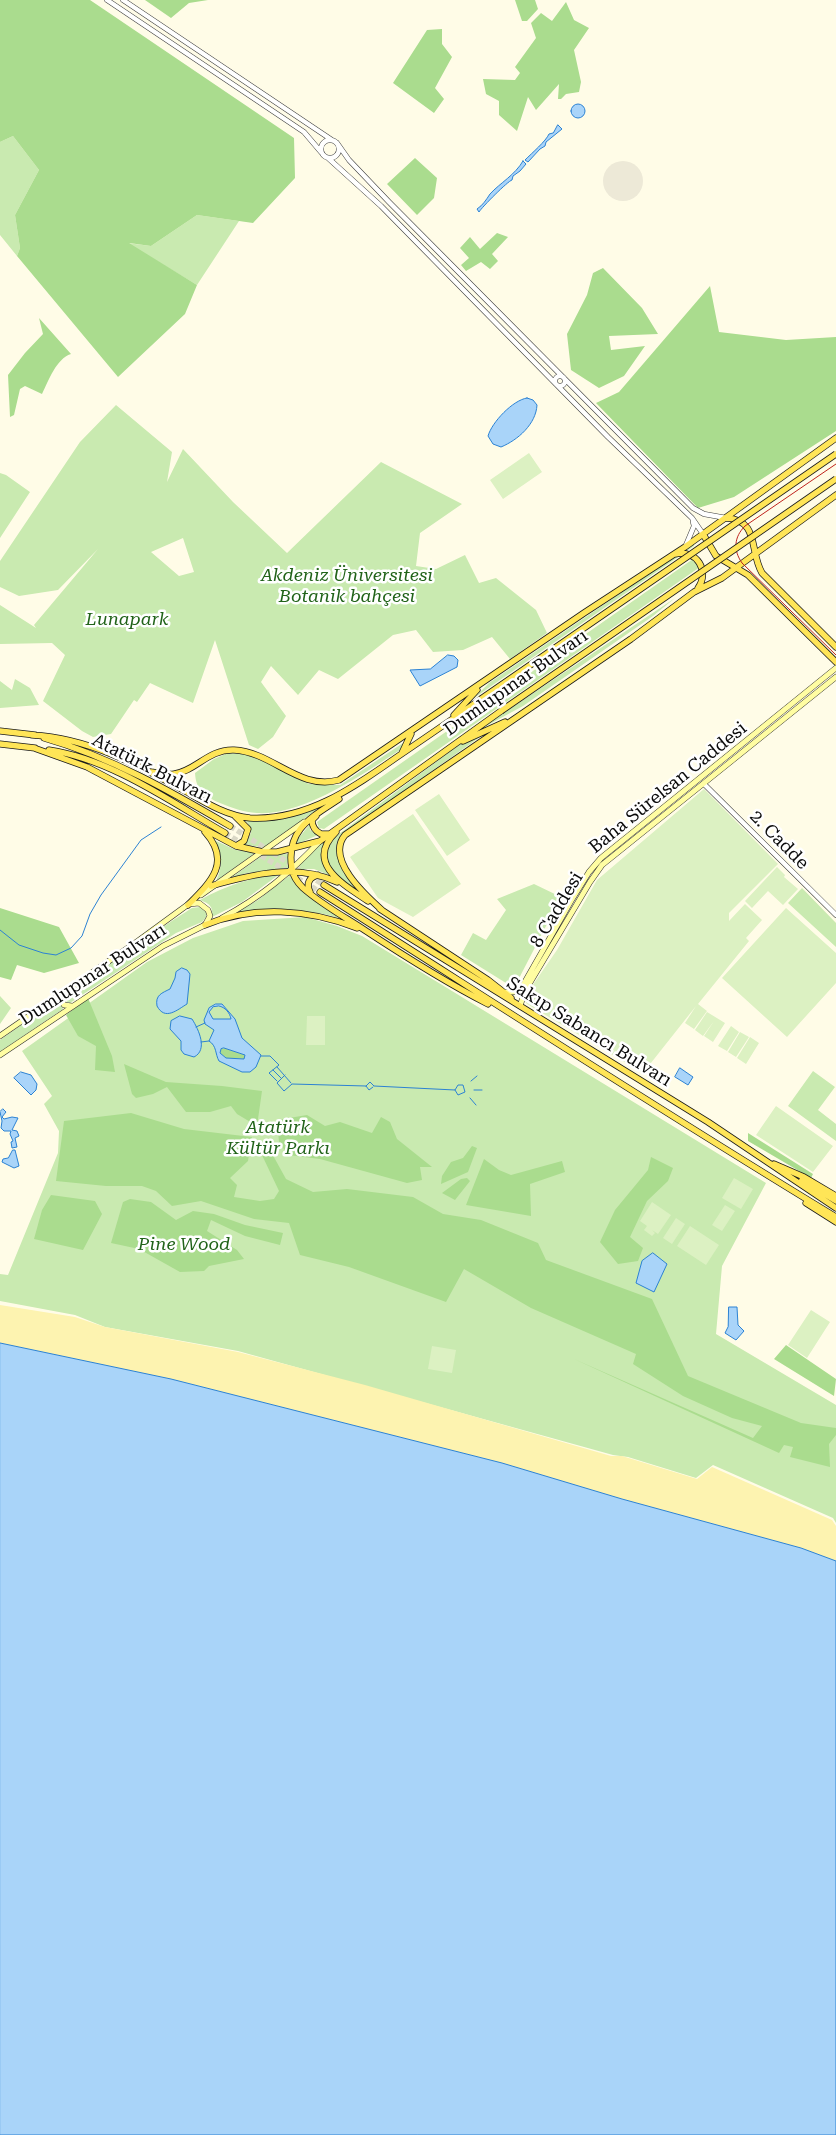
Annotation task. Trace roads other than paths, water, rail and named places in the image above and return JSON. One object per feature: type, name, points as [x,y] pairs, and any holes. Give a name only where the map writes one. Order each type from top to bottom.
[{"type":"main road","points":[[150,772],[174,774],[190,768],[216,753],[232,750],[255,754],[315,783],[339,780],[704,534],[836,438]]},
{"type":"main road","name":"Dumlupınar Bulvarı","points":[[32,735],[54,736],[111,753],[205,802],[234,814],[249,818],[299,812],[339,795],[368,778],[836,454]]},
{"type":"main road","name":"Dumlupınar Bulvarı","points":[[219,919],[250,903],[292,871],[332,831],[450,746],[836,479]]},
{"type":"main road","points":[[383,911],[364,893],[341,861],[338,850],[343,838],[376,813],[631,639],[694,592],[735,568],[836,495]]},
{"type":"main road","points":[[726,518],[735,519],[745,526],[753,540],[754,554],[758,567],[766,578],[836,647]]},
{"type":"main road","points":[[704,534],[716,556],[748,575],[836,662]]},
{"type":"main road","points":[[674,554],[686,553],[700,564],[703,570],[702,582],[694,592]]},
{"type":"main road","name":"Baha Sürelsan Caddesi","points":[[506,992],[514,992],[522,987],[571,901],[601,858],[836,668]]},
{"type":"main road","name":"Baha Sürelsan Caddesi","points":[[704,784],[836,677]]},
{"type":"main road","points":[[446,724],[485,681]]},
{"type":"main road","points":[[450,746],[520,715]]},
{"type":"main road","name":"Atatürk Bulvarı","points":[[0,731],[32,735],[86,750],[179,797],[230,826]]},
{"type":"main road","points":[[401,755],[412,732]]},
{"type":"main road","name":"Atatürk Bulvarı","points":[[0,744],[61,752],[91,760],[154,791],[225,833]]},
{"type":"main road","points":[[34,748],[87,767],[236,846],[264,852],[291,849],[320,841]]},
{"type":"main road","points":[[368,778],[304,822],[296,834],[291,849],[292,871],[297,882],[313,896],[437,976],[510,1014]]},
{"type":"main road","name":"8 Caddesi","points":[[520,1006],[530,982],[602,865],[704,784]]},
{"type":"main road","points":[[319,812],[312,820],[312,825],[316,831],[321,834],[332,831]]},
{"type":"main road","points":[[234,814],[248,829],[244,841],[236,846]]},
{"type":"main road","points":[[344,885],[329,870],[324,854],[330,839],[353,816]]},
{"type":"main road","name":"Dumlupınar Bulvarı","points":[[0,1036],[211,886],[264,852],[304,822]]},
{"type":"main road","points":[[188,904],[206,887],[215,875],[217,866],[218,858],[214,842],[200,827]]},
{"type":"main road","points":[[211,886],[243,877],[292,871],[320,875],[344,885],[506,992],[520,1006]]},
{"type":"main road","points":[[313,896],[309,890],[308,882],[320,875]]},
{"type":"main road","name":"Sakıp Sabancı Bulvarı","points":[[324,885],[708,1122],[836,1208]]},
{"type":"main road","points":[[320,892],[442,968],[510,1014]]},
{"type":"main road","points":[[188,904],[199,903],[208,910],[210,916],[205,925]]},
{"type":"main road","points":[[205,925],[219,919],[292,911],[322,916],[370,934]]},
{"type":"main road","name":"Dumlupınar Bulvarı","points":[[0,1055],[72,1005],[163,946],[205,925]]},
{"type":"main road","points":[[65,991],[60,998],[61,1002],[64,1005],[72,1005]]},
{"type":"main road","name":"Sakıp Sabancı Bulvarı","points":[[510,1014],[757,1170],[836,1217]]},
{"type":"main road","points":[[751,1152],[836,1201]]},
{"type":"main road","points":[[770,1162],[804,1177],[836,1196]]},
{"type":"main road","points":[[757,1170],[836,1222]]},
{"type":"street","points":[[107,0],[304,132],[321,152],[381,206],[556,384],[692,518],[704,534]]},
{"type":"street","points":[[123,0],[338,143],[349,160],[389,202],[696,511],[726,518]]},
{"type":"street","points":[[321,152],[322,144],[326,140],[332,140]]},
{"type":"street","points":[[328,158],[334,157],[338,153],[338,143]]},
{"type":"street","points":[[556,384],[560,386],[564,384],[564,377]]},
{"type":"street","points":[[685,547],[694,526],[692,518]]},
{"type":"street","name":"2. Cadde","points":[[704,784],[836,915]]},
{"type":"water","points":[[575,104],[581,104],[585,111],[581,118],[575,118],[571,114],[571,108]]},
{"type":"water","points":[[558,125],[562,129],[546,142],[545,146],[528,162],[525,160],[549,134],[553,133]]},
{"type":"water","points":[[523,161],[526,164],[520,171],[479,212],[477,209],[494,190],[516,171]]},
{"type":"water","points":[[527,398],[533,400],[537,405],[530,425],[520,436],[507,444],[501,447],[493,444],[488,436],[494,424],[510,407]]},
{"type":"water","points":[[448,655],[454,656],[458,660],[457,667],[420,686],[410,670],[430,669]]},
{"type":"water","points":[[182,968],[190,974],[187,1004],[171,1013],[164,1013],[157,1006],[157,999],[170,989],[176,972]]},
{"type":"water","points":[[216,1004],[222,1004],[235,1019],[242,1038],[261,1055],[256,1067],[250,1072],[242,1072],[219,1061],[215,1048],[209,1041],[214,1030],[205,1024],[204,1020],[209,1008]],"holes":[[[219,1006],[227,1011],[231,1019],[213,1019],[209,1012],[213,1007]],[[224,1048],[245,1055],[244,1059],[226,1058],[220,1053],[221,1049]]]},
{"type":"water","points":[[180,1016],[192,1019],[199,1034],[201,1050],[194,1057],[184,1054],[181,1050],[181,1041],[170,1029],[171,1021]]},
{"type":"water","points":[[680,1068],[693,1077],[688,1085],[675,1077]]},
{"type":"water","points":[[21,1072],[31,1075],[37,1084],[36,1090],[31,1095],[14,1078]]},
{"type":"water","points":[[3,1109],[6,1112],[2,1117],[4,1119],[18,1118],[12,1130],[17,1131],[19,1136],[15,1138],[17,1147],[12,1148],[11,1131],[4,1131],[1,1128],[0,1112]]},
{"type":"water","points":[[13,1150],[15,1150],[19,1166],[14,1168],[2,1162],[3,1159],[8,1158]]},
{"type":"water","points":[[653,1253],[667,1264],[654,1292],[636,1283],[642,1261]]},
{"type":"water","points":[[729,1307],[737,1307],[738,1325],[744,1331],[736,1340],[725,1333],[728,1327]]},
{"type":"water","points":[[0,1343],[171,1379],[502,1463],[622,1499],[801,1548],[836,1561],[836,2135],[0,2135]]},
{"type":"waterway","points":[[0,930],[19,945],[43,953],[56,955],[71,948],[82,936],[90,914],[101,895],[141,840],[161,827]]},
{"type":"waterway","points":[[196,1027],[205,1023]]},
{"type":"waterway","points":[[201,1042],[209,1041]]},
{"type":"waterway","points":[[261,1056],[270,1056],[279,1065],[269,1073],[277,1081]]},
{"type":"waterway","points":[[277,1067],[291,1083]]},
{"type":"waterway","points":[[273,1070],[281,1078]]},
{"type":"waterway","points":[[285,1075],[277,1083],[284,1091],[292,1084],[366,1086],[369,1090],[373,1087]]},
{"type":"waterway","points":[[471,1081],[477,1076]]},
{"type":"waterway","points":[[366,1086],[370,1082],[374,1086],[455,1090],[458,1085],[463,1085],[465,1092],[458,1095],[455,1090]]},
{"type":"waterway","points":[[474,1090],[482,1090]]},
{"type":"waterway","points":[[470,1098],[476,1105]]},
{"type":"tunnel","points":[[230,826],[324,885]]},
{"type":"tunnel","points":[[225,833],[320,892]]},
{"type":"tram line","points":[[836,464],[745,526],[741,530],[736,544],[737,553],[742,563],[836,655]]},
{"type":"park label","name":"Akdeniz Üniversitesi Botanik bahçesi","points":[[347,586]]},
{"type":"park label","name":"Lunapark","points":[[127,620]]},
{"type":"park label","name":"Atatürk Kültür Parkı","points":[[278,1138]]},
{"type":"park label","name":"Pine Wood","points":[[184,1245]]}]
